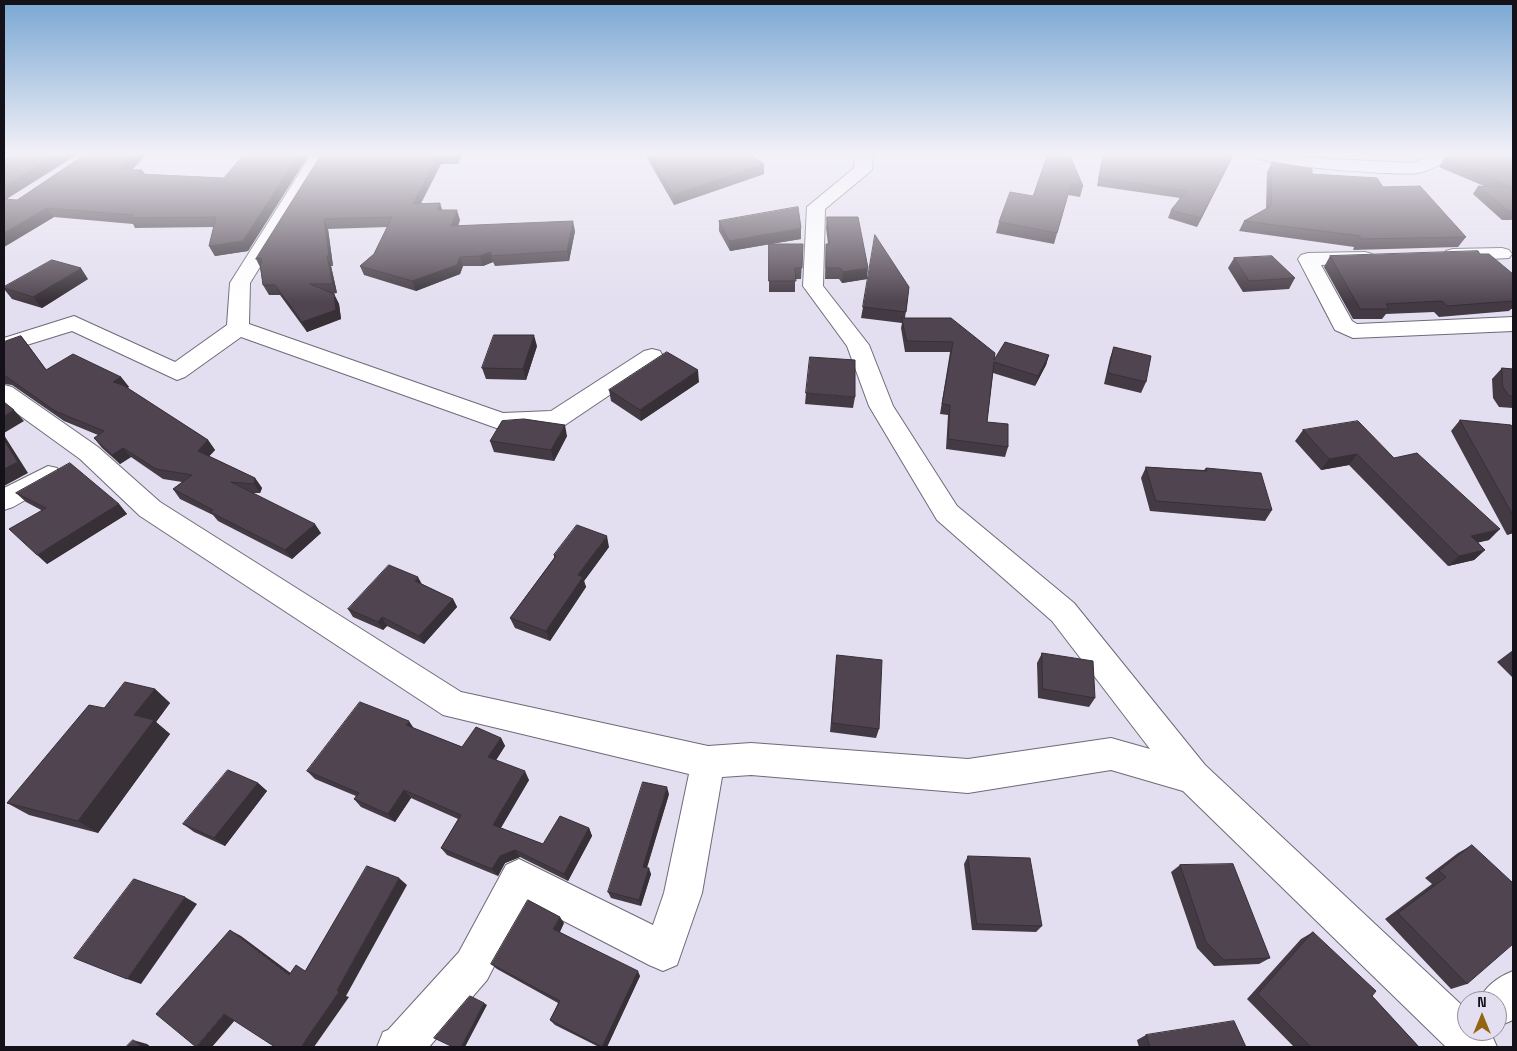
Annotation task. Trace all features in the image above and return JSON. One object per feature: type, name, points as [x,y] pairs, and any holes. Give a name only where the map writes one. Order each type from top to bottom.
[{"type":"street","points":[[238,328],[240,283],[290,203]]},
{"type":"street","points":[[821,203],[816,207],[813,286],[858,345],[881,406],[947,513],[1063,612],[1193,777],[1457,1025]]},
{"type":"street","points":[[1434,256],[1502,254]]},
{"type":"street","points":[[1386,257],[1308,259],[1343,325],[1353,331],[1513,324]]},
{"type":"street","points":[[4,345],[74,323],[177,372],[238,328]]},
{"type":"street","points":[[238,328],[502,422],[556,419],[652,356]]},
{"type":"street","points":[[4,393],[89,453],[150,508],[454,705],[708,762],[751,759],[968,776],[1112,754],[1193,777]]},
{"type":"street","points":[[4,500],[89,453]]},
{"type":"street","points":[[398,1047],[402,1046],[473,966],[519,878],[663,951],[683,893],[708,762]]},
{"type":"building","points":[[4,203],[267,203],[243,241],[209,246],[216,217],[129,218],[133,215],[47,208],[4,233]]},
{"type":"building","points":[[291,203],[440,203],[437,210],[457,210],[451,226],[573,221],[567,251],[492,256],[490,252],[480,256],[460,257],[457,265],[412,281],[360,266],[374,254],[392,217],[324,219],[329,256],[327,256],[333,284],[310,284],[334,294],[336,310],[302,322],[275,285],[263,285],[261,258],[256,259]]},
{"type":"building","points":[[1006,203],[1066,203],[1057,233],[999,222]]},
{"type":"building","points":[[1177,203],[1208,203],[1201,218],[1171,210]]},
{"type":"building","points":[[1271,203],[1435,203],[1466,237],[1360,239],[1360,236],[1244,221],[1271,206]]},
{"type":"building","points":[[1498,203],[1513,203],[1513,211],[1508,211]]},
{"type":"building","points":[[798,207],[801,228],[729,241],[719,221]]},
{"type":"building","points":[[827,217],[858,217],[868,268],[843,272],[840,268],[826,268],[826,244],[829,244]]},
{"type":"building","points":[[875,235],[909,287],[906,312],[863,307]]},
{"type":"building","points":[[769,244],[803,244],[802,268],[795,268],[796,281],[769,281]]},
{"type":"building","points":[[1478,251],[1480,254],[1489,254],[1513,274],[1513,301],[1447,306],[1442,301],[1386,304],[1389,309],[1360,309],[1330,256]]},
{"type":"building","points":[[1272,256],[1295,278],[1249,281],[1234,258]]},
{"type":"building","points":[[52,260],[81,268],[33,297],[4,288],[4,287]]},
{"type":"building","points":[[902,318],[951,318],[995,353],[994,360],[1005,342],[1049,355],[1038,376],[994,362],[987,422],[1008,424],[1008,447],[948,439],[950,405],[942,404],[953,342],[907,341]]},
{"type":"building","points":[[494,335],[534,335],[523,369],[482,368]]},
{"type":"building","points":[[21,336],[46,370],[73,354],[121,377],[113,382],[123,385],[208,440],[198,451],[255,478],[254,484],[231,482],[315,524],[285,550],[210,512],[213,510],[173,489],[192,475],[156,469],[123,448],[112,455],[94,438],[104,431],[55,411],[4,375],[4,342]]},
{"type":"building","points":[[1114,347],[1151,356],[1146,382],[1108,373]]},
{"type":"building","points":[[667,352],[698,370],[640,410],[609,390]]},
{"type":"building","points":[[810,357],[855,360],[855,397],[806,393]]},
{"type":"building","points":[[1502,368],[1513,369],[1513,396],[1509,396],[1503,387]]},
{"type":"building","points":[[4,402],[14,410],[4,416]]},
{"type":"building","points":[[524,419],[565,425],[551,450],[490,441],[502,421]]},
{"type":"building","points":[[1460,420],[1511,425],[1513,428],[1513,515]]},
{"type":"building","points":[[1358,421],[1394,458],[1417,453],[1500,529],[1471,536],[1485,550],[1459,556],[1357,454],[1329,459],[1303,430]]},
{"type":"building","points":[[4,440],[18,462],[4,469]]},
{"type":"building","points":[[70,463],[119,504],[37,555],[9,529],[46,508],[16,493]]},
{"type":"building","points":[[1146,467],[1207,471],[1206,468],[1261,473],[1272,510],[1156,501]]},
{"type":"building","points":[[577,525],[607,536],[578,575],[583,577],[546,631],[510,618],[556,556],[554,555]]},
{"type":"building","points":[[389,565],[418,577],[415,581],[453,599],[419,636],[382,617],[378,622],[348,609]]},
{"type":"building","points":[[1042,653],[1093,661],[1095,698],[1043,689]]},
{"type":"building","points":[[837,655],[882,660],[879,729],[832,723]]},
{"type":"building","points":[[125,682],[155,689],[134,715],[154,720],[78,821],[7,803],[89,705],[104,708]]},
{"type":"building","points":[[360,702],[409,721],[406,725],[462,747],[476,727],[501,738],[488,757],[525,771],[493,825],[543,844],[560,816],[589,828],[564,874],[515,850],[500,856],[492,869],[441,848],[461,815],[404,790],[388,814],[354,799],[359,793],[307,771]]},
{"type":"building","points":[[228,770],[258,783],[214,838],[183,824]]},
{"type":"building","points":[[643,782],[667,787],[643,867],[649,868],[639,900],[608,892]]},
{"type":"building","points":[[1472,845],[1513,883],[1513,944],[1467,984],[1398,913],[1446,877],[1439,871]]},
{"type":"building","points":[[968,856],[1030,858],[1042,926],[977,924]]},
{"type":"building","points":[[1233,864],[1270,958],[1224,960],[1206,942],[1180,865]]},
{"type":"building","points":[[367,866],[399,878],[337,990],[339,992],[301,1047],[275,1047],[224,1014],[196,1047],[156,1014],[230,930],[289,975],[296,965],[305,971]]},
{"type":"building","points":[[134,879],[185,897],[127,979],[74,958]]},
{"type":"building","points":[[528,900],[560,917],[553,929],[638,971],[602,1047],[550,1020],[560,1001],[491,964]]},
{"type":"building","points":[[1313,932],[1376,991],[1372,996],[1419,1047],[1311,1047],[1258,994]]},
{"type":"building","points":[[470,996],[484,1003],[461,1047],[453,1047],[434,1038]]},
{"type":"building","points":[[1234,1021],[1246,1047],[1150,1047],[1146,1035]]},
{"type":"building","points":[[133,1040],[142,1047],[126,1047]]}]
